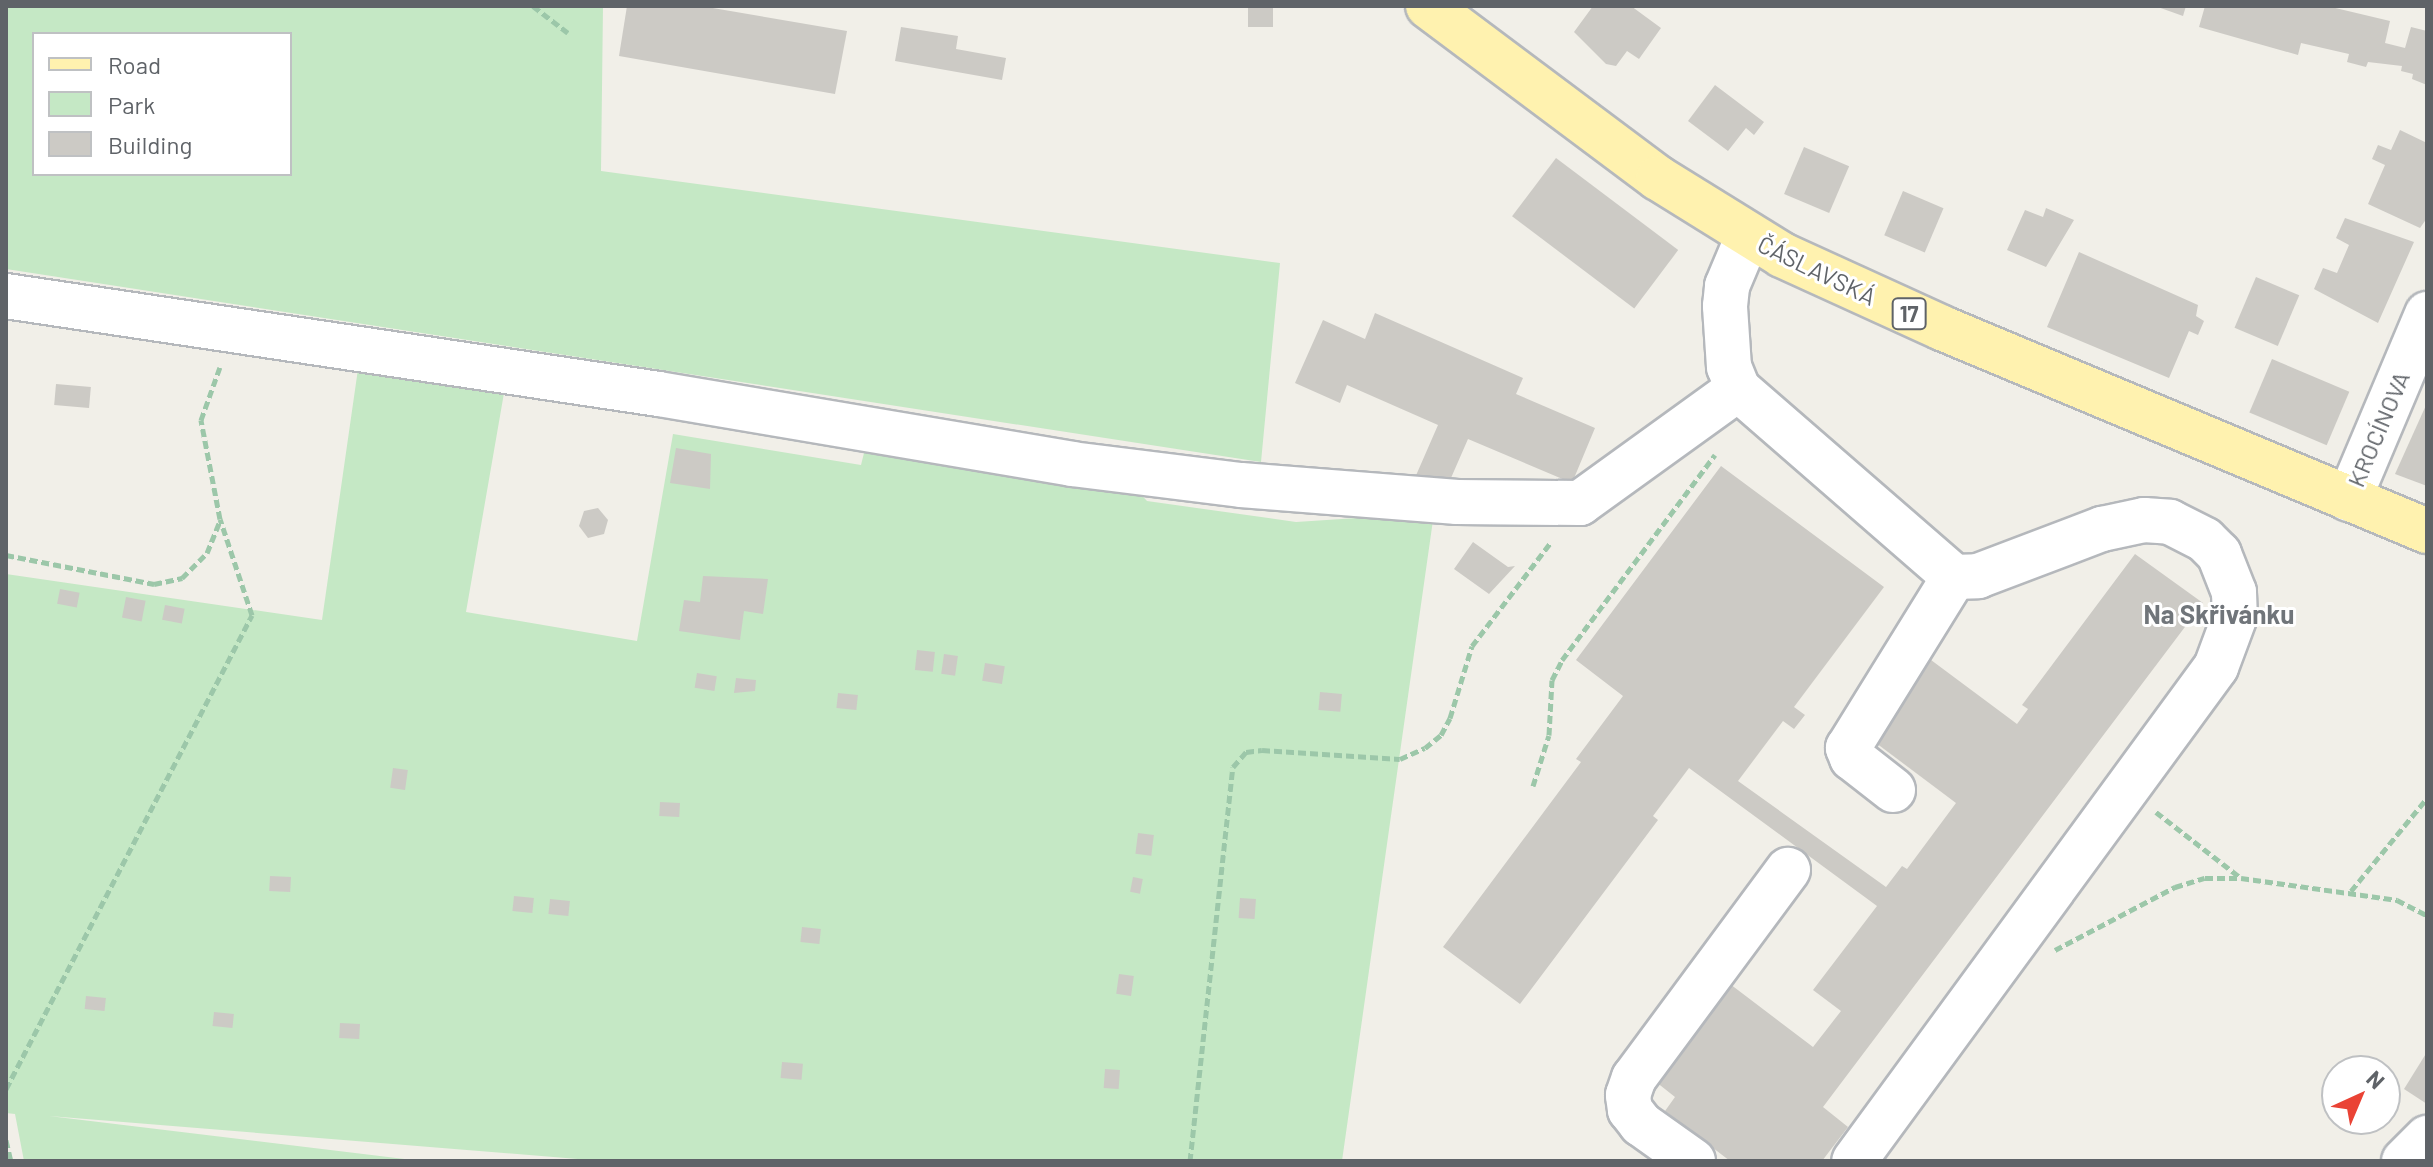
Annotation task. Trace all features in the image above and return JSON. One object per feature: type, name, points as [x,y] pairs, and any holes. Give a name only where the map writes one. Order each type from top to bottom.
[{"type":"main road","name":"ČÁSLAVSKÁ","points":[[1428,6],[1647,170],[1748,236],[1942,328],[2427,531]]},
{"type":"street","points":[[1748,236],[1727,286],[1725,306],[1729,367],[1746,397],[1954,577],[1978,576],[2102,529],[2144,520],[2188,529],[2219,554],[2234,592],[2235,616],[2225,650],[1854,1161]]},
{"type":"street","points":[[6,296],[1088,466],[1241,485],[1457,502],[1580,503],[1746,397]]},
{"type":"street","name":"KROCÍNOVA","points":[[2349,499],[2427,314]]},
{"type":"street","points":[[1893,790],[1852,758],[1848,748],[1954,577]]},
{"type":"street","points":[[1693,1161],[1641,1124],[1630,1110],[1628,1095],[1634,1078],[1788,870]]},
{"type":"street","points":[[2404,1161],[2427,1138]]},
{"type":"path","points":[[533,6],[568,33]]},
{"type":"path","points":[[6,1089],[252,615],[220,519],[201,420],[215,377],[239,331]]},
{"type":"path","points":[[1533,786],[1549,735],[1552,680],[1562,660],[1746,397]]},
{"type":"path","points":[[1190,1161],[1233,767],[1246,752],[1262,750],[1400,759],[1425,748],[1441,735],[1450,718],[1472,646],[1580,503]]},
{"type":"path","points":[[6,555],[154,584],[182,578],[207,553],[220,519]]},
{"type":"path","points":[[2127,788],[2241,878]]},
{"type":"path","points":[[2350,892],[2427,798]]},
{"type":"path","points":[[2052,951],[2175,887],[2205,878],[2241,878],[2350,892],[2397,900],[2427,915]]},
{"type":"path","points":[[6,1140],[11,1161]]},
{"type":"green space","points":[[6,6],[603,6],[601,171],[1280,263],[1261,462],[6,269]]},
{"type":"green space","points":[[358,369],[504,393],[466,612],[637,641],[673,434],[861,465],[866,445],[1133,486],[1147,501],[1296,522],[1434,513],[1342,1161],[602,1161],[49,1116],[421,1161],[24,1161],[15,1114],[6,1113],[6,574],[322,620]]},
{"type":"building","points":[[627,6],[701,6],[847,31],[835,94],[619,56]]},
{"type":"building","points":[[1248,6],[1273,6],[1273,27],[1248,27]]},
{"type":"building","points":[[1593,6],[1631,6],[1661,28],[1639,59],[1627,51],[1616,66],[1606,64],[1574,32]]},
{"type":"building","points":[[2155,6],[2186,6],[2183,16]]},
{"type":"building","points":[[2205,6],[2327,6],[2390,21],[2385,43],[2405,48],[2411,27],[2427,31],[2427,85],[2412,79],[2413,74],[2401,71],[2402,66],[2368,62],[2366,67],[2347,62],[2349,54],[2301,43],[2298,55],[2199,27]]},
{"type":"building","points":[[901,27],[958,36],[956,49],[1006,58],[1002,80],[895,61]]},
{"type":"building","points":[[1715,85],[1764,122],[1754,135],[1746,128],[1728,151],[1688,121]]},
{"type":"building","points":[[2400,130],[2427,143],[2427,218],[2420,228],[2368,204],[2385,165],[2372,159],[2378,145],[2391,150]]},
{"type":"building","points":[[1804,147],[1849,166],[1829,213],[1784,194]]},
{"type":"building","points":[[1556,158],[1678,250],[1634,308],[1512,216]]},
{"type":"building","points":[[1903,191],[1944,208],[1925,252],[1884,235]]},
{"type":"building","points":[[2046,208],[2074,220],[2046,267],[2007,250],[2025,210],[2043,217]]},
{"type":"building","points":[[2345,218],[2414,242],[2378,323],[2314,289],[2323,268],[2337,273],[2349,245],[2336,238]]},
{"type":"building","points":[[2079,252],[2198,305],[2196,316],[2204,321],[2198,335],[2189,331],[2169,378],[2047,327]]},
{"type":"building","points":[[2256,277],[2299,295],[2278,346],[2235,328]]},
{"type":"building","points":[[1375,313],[1523,378],[1516,394],[1595,428],[1572,483],[1468,439],[1444,494],[1414,480],[1438,425],[1347,385],[1340,403],[1295,383],[1323,320],[1365,339]]},
{"type":"building","points":[[2272,359],[2349,392],[2327,445],[2249,412]]},
{"type":"building","points":[[56,384],[91,387],[89,408],[54,405]]},
{"type":"building","points":[[2427,403],[2427,486],[2395,474]]},
{"type":"building","points":[[676,448],[711,454],[710,489],[670,483]]},
{"type":"building","points":[[1721,466],[1884,587],[1794,707],[1805,715],[1794,729],[1783,721],[1738,781],[1886,887],[1902,866],[1907,869],[1956,803],[1872,740],[1931,660],[2017,724],[2028,709],[2022,705],[2135,554],[2203,603],[1823,1107],[1848,1127],[1822,1161],[1730,1161],[1665,1111],[1675,1097],[1651,1078],[1726,981],[1813,1047],[1841,1011],[1813,990],[1877,906],[1689,768],[1653,816],[1658,820],[1520,1004],[1443,947],[1581,762],[1576,759],[1623,696],[1576,660]]},
{"type":"building","points":[[598,508],[608,520],[604,534],[588,538],[579,526],[584,511]]},
{"type":"building","points":[[1473,542],[1508,567],[1515,566],[1489,594],[1454,569]]},
{"type":"building","points":[[703,576],[768,579],[763,614],[744,611],[740,640],[679,631],[684,600],[700,602]]},
{"type":"building","points":[[60,589],[80,593],[77,608],[57,604]]},
{"type":"building","points":[[126,597],[146,601],[142,621],[122,618]]},
{"type":"building","points":[[165,605],[185,609],[182,624],[162,620]]},
{"type":"building","points":[[917,650],[935,652],[933,672],[915,670]]},
{"type":"building","points":[[944,654],[958,656],[955,676],[941,674]]},
{"type":"building","points":[[985,663],[1005,666],[1002,684],[982,681]]},
{"type":"building","points":[[697,673],[717,676],[714,691],[695,688]]},
{"type":"building","points":[[736,678],[756,680],[755,691],[734,693]]},
{"type":"building","points":[[1320,692],[1342,694],[1340,712],[1318,710]]},
{"type":"building","points":[[838,693],[858,695],[856,710],[836,708]]},
{"type":"building","points":[[393,768],[408,770],[405,790],[390,788]]},
{"type":"building","points":[[660,802],[680,803],[679,817],[659,816]]},
{"type":"building","points":[[1138,833],[1154,835],[1151,856],[1135,854]]},
{"type":"building","points":[[270,876],[291,877],[290,892],[269,891]]},
{"type":"building","points":[[1133,877],[1143,879],[1140,894],[1130,892]]},
{"type":"building","points":[[514,896],[534,898],[532,913],[512,911]]},
{"type":"building","points":[[1240,898],[1256,899],[1255,919],[1239,918]]},
{"type":"building","points":[[550,899],[570,901],[568,916],[548,914]]},
{"type":"building","points":[[802,927],[821,929],[819,944],[800,942]]},
{"type":"building","points":[[1119,974],[1134,976],[1131,996],[1116,994]]},
{"type":"building","points":[[86,996],[106,998],[105,1011],[85,1009]]},
{"type":"building","points":[[214,1012],[234,1014],[232,1028],[213,1026]]},
{"type":"building","points":[[340,1023],[360,1024],[359,1039],[339,1038]]},
{"type":"building","points":[[2427,1052],[2427,1104],[2404,1089]]},
{"type":"building","points":[[782,1062],[803,1064],[802,1080],[781,1078]]},
{"type":"building","points":[[1105,1069],[1120,1070],[1119,1089],[1104,1088]]},
{"type":"district","name":"Na Skřivánku","points":[[2219,614]]}]
